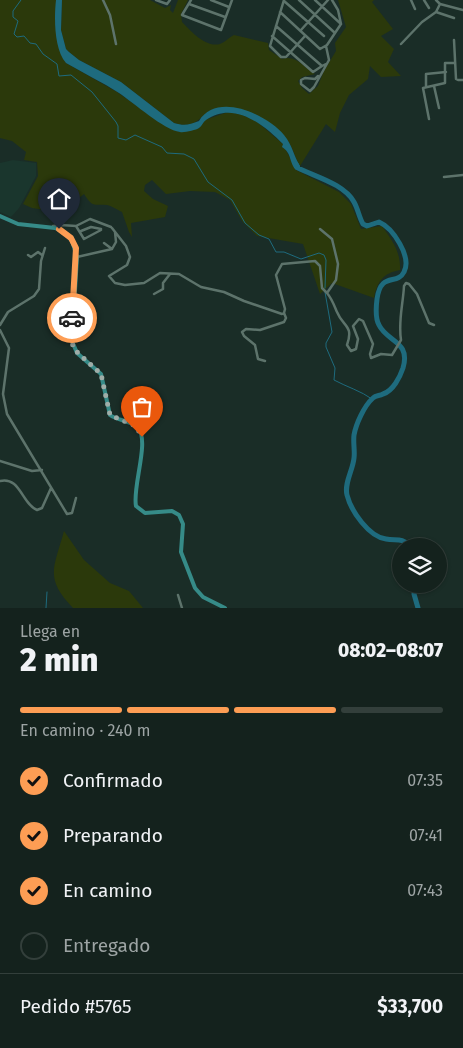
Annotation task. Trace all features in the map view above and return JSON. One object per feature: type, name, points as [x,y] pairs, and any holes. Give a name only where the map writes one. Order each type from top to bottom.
[{"type":"main road","points":[[0,216],[18,224],[52,227],[64,232],[71,238],[76,248],[77,257],[71,335],[73,346],[101,374],[110,415],[136,426],[140,432],[142,444],[135,493],[136,506],[145,513],[172,511],[179,515],[183,524],[181,552],[193,583],[199,594],[225,608]]},
{"type":"street","points":[[103,0],[110,14],[116,44]]},
{"type":"street","points":[[156,0],[165,4],[170,1]]},
{"type":"street","points":[[211,0],[229,7]]},
{"type":"street","points":[[225,17],[190,2],[182,15],[221,30],[232,0]]},
{"type":"street","points":[[305,36],[286,57],[281,57],[270,46],[284,0],[324,36]]},
{"type":"street","points":[[299,0],[335,33]]},
{"type":"street","points":[[315,0],[341,24]]},
{"type":"street","points":[[301,30],[328,0]]},
{"type":"street","points":[[280,12],[320,49],[326,45],[341,24],[338,10],[332,0]]},
{"type":"street","points":[[411,0],[415,10]]},
{"type":"street","points":[[424,0],[429,8]]},
{"type":"street","points":[[436,0],[440,4],[463,10]]},
{"type":"street","points":[[401,44],[436,12],[440,4]]},
{"type":"street","points":[[436,12],[454,18]]},
{"type":"street","points":[[276,26],[322,66]]},
{"type":"street","points":[[272,36],[314,72],[326,64]]},
{"type":"street","points":[[454,40],[457,80],[463,80]]},
{"type":"street","points":[[318,76],[305,78],[301,82],[310,91],[329,58],[325,49],[326,45]]},
{"type":"street","points":[[429,119],[422,90],[426,87],[445,83],[446,62],[455,62]]},
{"type":"street","points":[[426,87],[426,74],[446,72]]},
{"type":"street","points":[[434,86],[439,108]]},
{"type":"street","points":[[444,177],[463,175]]},
{"type":"street","points":[[52,227],[61,224],[76,226],[90,220],[112,228],[126,246],[130,257],[127,265],[110,274],[109,279],[119,285],[144,283],[160,273],[172,273],[184,277],[201,287],[224,292],[256,306],[284,314]]},
{"type":"street","points":[[76,226],[84,239],[101,230],[91,227],[81,232]]},
{"type":"street","points":[[112,228],[117,239],[112,250]]},
{"type":"street","points":[[320,229],[332,238],[338,264],[336,280],[327,293]]},
{"type":"street","points":[[104,244],[112,250]]},
{"type":"street","points":[[0,325],[8,312],[29,300],[39,289],[42,255],[45,248]]},
{"type":"street","points":[[77,257],[112,250]]},
{"type":"street","points":[[28,255],[31,257],[38,252],[42,255]]},
{"type":"street","points":[[265,361],[258,359],[255,345],[242,332],[246,329],[260,330],[284,322],[286,318],[284,314],[285,309],[276,275],[282,264],[317,262],[320,266],[322,288],[327,293],[339,316],[349,328],[350,335],[347,345],[349,349],[354,351],[358,346],[353,326],[356,321],[361,319],[373,344],[370,357],[373,358],[381,354],[392,355],[401,340],[399,328],[404,286],[406,284],[409,284],[417,294],[429,323],[434,325]]},
{"type":"street","points":[[154,294],[162,290],[166,278],[172,273]]},
{"type":"street","points":[[71,335],[81,329],[86,321],[85,317],[72,317]]},
{"type":"street","points":[[0,330],[9,348],[3,394],[4,405],[14,427],[42,470],[66,514],[72,513],[76,498]]},
{"type":"street","points":[[0,461],[32,471],[42,470]]},
{"type":"street","points":[[0,481],[8,480],[13,483],[29,505],[37,510],[42,508],[52,487]]},
{"type":"street","points":[[178,595],[182,608]]},
{"type":"shaded area","points":[[13,160],[36,163],[36,176],[19,208],[11,217],[0,212],[0,163]]},
{"type":"green space","points":[[0,0],[56,0],[56,35],[66,63],[117,92],[158,121],[180,132],[199,128],[205,120],[228,112],[240,114],[256,121],[283,144],[296,170],[339,192],[351,204],[361,229],[382,226],[397,252],[400,270],[389,273],[382,279],[377,287],[374,298],[332,283],[320,294],[303,244],[257,236],[242,221],[230,200],[215,192],[190,191],[166,194],[152,180],[145,185],[144,191],[153,199],[168,206],[165,217],[131,223],[132,237],[122,212],[109,206],[94,204],[84,194],[74,202],[46,210],[32,208],[23,204],[38,176],[37,162],[24,160],[26,152],[12,141],[0,138]]},
{"type":"green space","points":[[62,0],[150,0],[165,8],[171,5],[170,10],[173,13],[178,0],[188,0],[181,14],[182,22],[198,38],[214,45],[222,43],[234,35],[268,43],[269,50],[282,59],[291,58],[315,74],[302,77],[298,81],[309,94],[318,86],[324,71],[336,51],[335,43],[346,27],[338,0],[374,0],[372,2],[393,29],[381,36],[394,49],[388,62],[401,76],[381,77],[370,66],[368,79],[349,95],[340,113],[335,132],[326,124],[300,166],[284,136],[230,108],[215,109],[188,125],[174,123],[121,82],[79,60],[66,49],[61,30]]},
{"type":"green space","points":[[64,531],[84,560],[110,583],[129,591],[143,608],[73,608],[58,589],[54,572]]},
{"type":"water","points":[[56,0],[62,0],[61,30],[66,49],[79,60],[121,82],[174,123],[184,125],[199,121],[207,112],[218,108],[230,107],[255,114],[276,127],[284,135],[300,166],[296,170],[287,152],[282,147],[283,144],[267,129],[248,117],[227,113],[206,120],[195,130],[182,132],[173,130],[119,93],[66,63],[57,42],[55,24]]},
{"type":"waterway","points":[[21,0],[13,11],[13,17],[18,21],[14,34],[17,37],[24,36],[30,43],[36,44],[43,54],[57,64],[59,76],[71,75],[92,92],[116,122],[118,138],[126,140],[135,135],[162,147],[167,153],[184,154],[194,159],[208,182],[232,200],[245,223],[259,235],[269,239],[276,252],[284,252],[301,259],[319,253],[324,255],[326,260],[325,288]]},
{"type":"waterway","points":[[296,164],[298,168],[344,190],[354,202],[363,224],[367,226],[379,222],[384,225],[390,230],[403,251],[406,266],[404,272],[401,276],[389,280],[382,285],[379,290],[376,312],[378,322],[383,331],[404,352],[403,368],[393,387],[382,395],[375,396],[361,415],[354,435],[354,458],[346,490],[352,508],[367,528],[373,534],[392,539]]},
{"type":"waterway","points":[[325,292],[332,332],[326,347],[335,368],[334,380],[372,399]]},
{"type":"waterway","points":[[46,608],[47,592]]},
{"type":"waterway","points":[[414,593],[418,608]]},
{"type":"way so far","points":[[72,318],[71,338],[73,346],[101,374],[110,415],[138,427],[142,437]]},
{"type":"route","points":[[59,229],[71,238],[76,248],[77,257],[72,318]]}]
